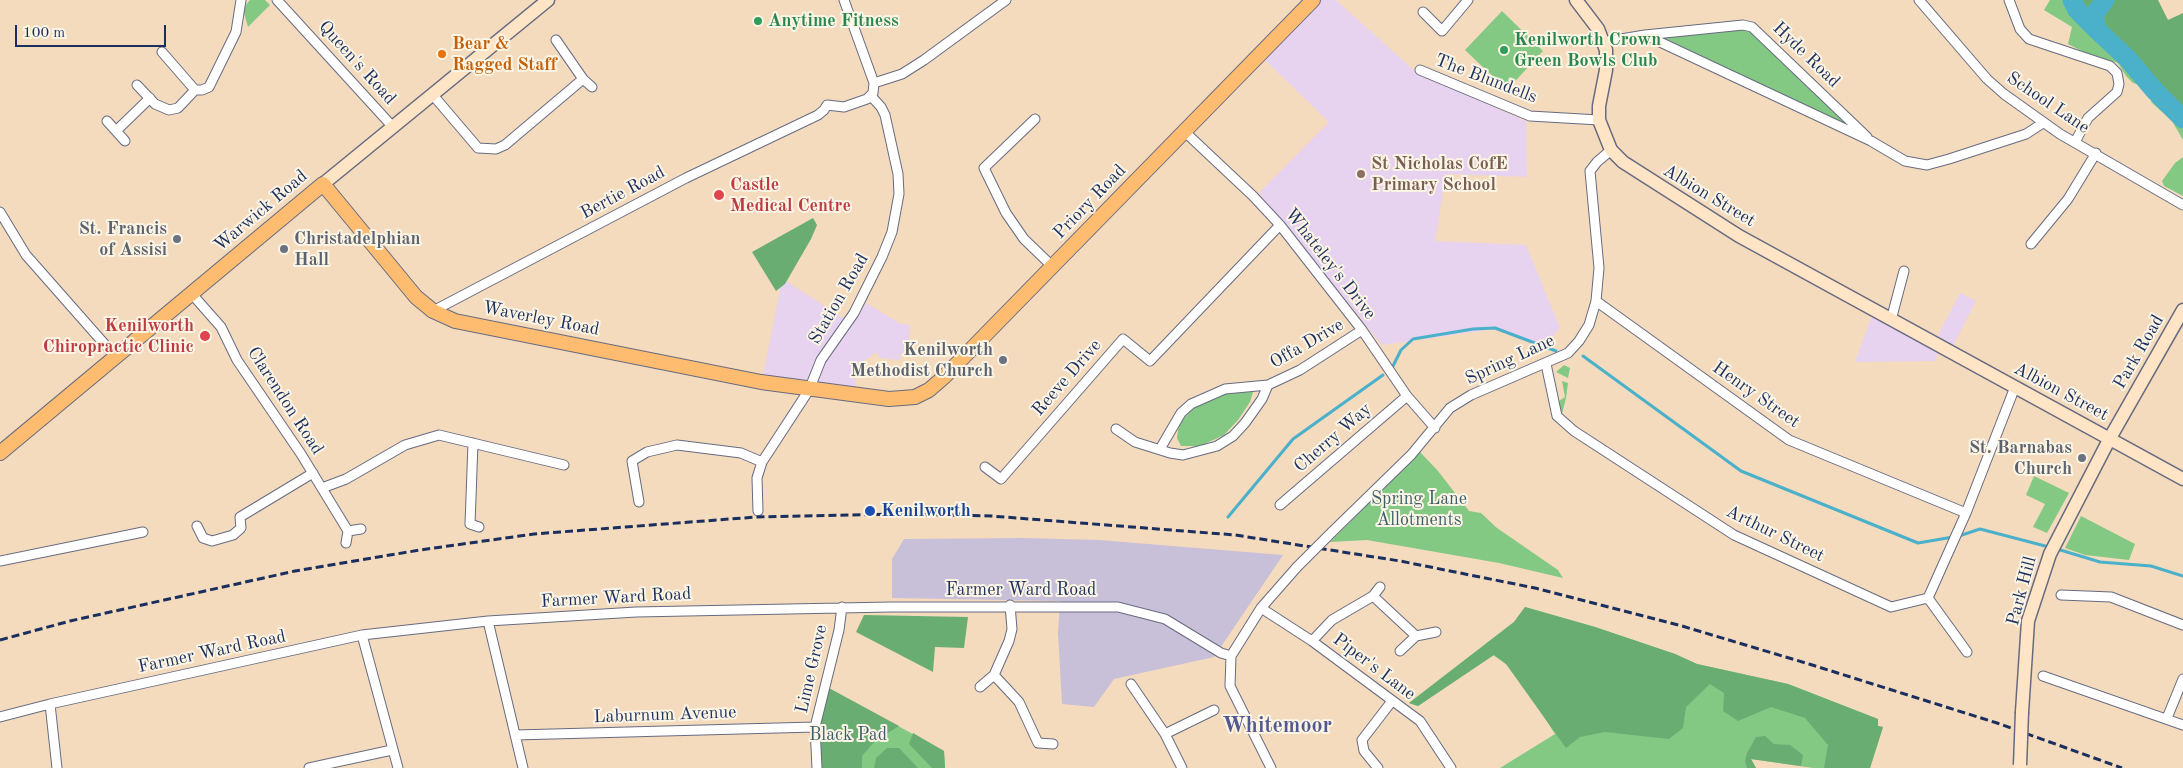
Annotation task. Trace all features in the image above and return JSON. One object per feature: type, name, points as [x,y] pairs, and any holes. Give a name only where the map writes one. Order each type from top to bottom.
[{"type":"main road","name":"Priory Road","points":[[808,390],[877,398],[908,399],[922,395],[934,387],[1313,0]]},
{"type":"main road","name":"Waverley Road","points":[[323,184],[416,297],[433,311],[456,321],[808,390]]},
{"type":"main road","name":"Warwick Road","points":[[0,453],[323,184]]},
{"type":"street","points":[[137,84],[161,108],[174,109],[195,90],[202,90],[213,81],[238,25],[241,0]]},
{"type":"street","name":"Queen's Road","points":[[277,0],[392,126]]},
{"type":"street","name":"Warwick Road","points":[[323,184],[548,0]]},
{"type":"street","points":[[844,0],[874,83],[874,90],[871,96]]},
{"type":"street","points":[[874,83],[902,74],[1006,0]]},
{"type":"street","points":[[1422,12],[1442,31],[1468,0]]},
{"type":"street","points":[[1576,0],[1598,29],[1603,42]]},
{"type":"street","name":"School Lane","points":[[1919,0],[1995,87],[2043,123],[2183,205]]},
{"type":"street","points":[[2009,0],[2020,29],[2030,39],[2110,66],[2116,73],[2119,84],[2117,92],[2088,118],[2075,142]]},
{"type":"street","name":"Hyde Road","points":[[1603,42],[1645,35],[1743,25],[1752,27],[1871,141]]},
{"type":"street","name":"Hyde Road","points":[[1645,35],[1871,141],[1905,161],[1927,165],[2026,134],[2043,123]]},
{"type":"street","points":[[556,40],[583,79],[592,87]]},
{"type":"street","name":"Albion Street","points":[[1603,42],[1606,58],[1599,106],[1599,120],[1612,150],[1644,178],[1723,226],[1891,320],[2183,479]]},
{"type":"street","points":[[162,52],[195,90]]},
{"type":"street","name":"The Blundells","points":[[1420,70],[1530,116],[1599,120]]},
{"type":"street","points":[[432,94],[478,148],[496,149],[505,146],[583,79]]},
{"type":"street","name":"Bertie Road","points":[[433,311],[686,178],[818,115],[827,105],[844,108],[862,102],[871,96]]},
{"type":"street","name":"Station Road","points":[[762,462],[808,390],[815,372],[865,291],[882,257],[896,217],[899,194],[898,174],[892,141],[882,107],[871,96]]},
{"type":"street","points":[[116,131],[150,98]]},
{"type":"street","points":[[1035,119],[984,168],[1006,213],[1024,239],[1053,267]]},
{"type":"street","points":[[107,121],[125,141]]},
{"type":"street","name":"Whateley's Drive","points":[[1185,132],[1253,196],[1280,225],[1362,330],[1407,396],[1435,428]]},
{"type":"street","name":"Spring Lane","points":[[1231,656],[1261,608],[1297,567],[1435,428],[1450,408],[1471,395],[1546,364],[1568,352],[1579,341],[1589,325],[1596,301],[1599,268],[1590,171],[1597,162],[1612,150]]},
{"type":"street","points":[[2031,244],[2068,199],[2096,153]]},
{"type":"street","points":[[0,212],[26,255],[115,356]]},
{"type":"street","name":"Reeve Drive","points":[[985,467],[1001,479],[1123,339],[1150,361],[1280,225]]},
{"type":"street","points":[[1891,320],[1904,270]]},
{"type":"street","name":"Clarendon Road","points":[[191,293],[220,327],[237,360],[313,473],[348,531]]},
{"type":"street","name":"Henry Street","points":[[1596,301],[1789,440],[1966,513]]},
{"type":"street","name":"Park Road","points":[[2110,438],[2183,310]]},
{"type":"street","name":"Offa Drive","points":[[1160,449],[1172,427],[1191,404],[1226,389],[1268,384],[1300,370],[1362,330]]},
{"type":"street","name":"Arthur Street","points":[[1546,364],[1557,416],[1574,431],[1734,535],[1891,607],[1928,598]]},
{"type":"street","name":"Offa Drive","points":[[1116,429],[1135,442],[1183,455],[1217,446],[1233,436],[1245,423],[1262,399],[1268,384]]},
{"type":"street","points":[[1967,652],[1928,598],[1966,513],[2015,387]]},
{"type":"street","name":"Cherry Way","points":[[1280,505],[1407,396]]},
{"type":"street","points":[[322,488],[346,479],[405,444],[439,435],[564,465]]},
{"type":"street","name":"Park Hill","points":[[2020,767],[2028,621],[2050,554],[2110,438]]},
{"type":"street","points":[[473,443],[470,524],[479,527]]},
{"type":"street","points":[[639,502],[632,461],[647,452],[677,445],[741,453],[762,462],[757,478],[758,511]]},
{"type":"street","points":[[197,526],[203,538],[212,541],[233,535],[241,528],[240,517],[313,473]]},
{"type":"street","points":[[346,543],[348,531],[361,529]]},
{"type":"street","points":[[0,561],[143,532]]},
{"type":"street","points":[[1312,641],[1332,620],[1373,596],[1380,588]]},
{"type":"street","points":[[2061,595],[2111,597],[2183,625]]},
{"type":"street","points":[[1373,596],[1416,636]]},
{"type":"street","points":[[980,687],[994,675],[1009,640],[1012,629],[1010,606]]},
{"type":"street","name":"Farmer Ward Road","points":[[0,717],[50,704],[362,635],[488,622],[636,612],[842,607],[1110,606],[1150,614],[1178,625],[1221,653],[1231,656]]},
{"type":"street","name":"Lime Grove","points":[[817,768],[815,727],[839,630],[842,607]]},
{"type":"street","name":"Piper's Lane","points":[[1261,608],[1312,641],[1420,721],[1451,768]]},
{"type":"street","points":[[488,622],[523,768]]},
{"type":"street","points":[[1400,651],[1416,636],[1436,632]]},
{"type":"street","points":[[362,635],[398,768]]},
{"type":"street","points":[[1231,656],[1230,686],[1271,768]]},
{"type":"street","points":[[994,675],[1019,702],[1035,744],[1053,744]]},
{"type":"street","points":[[2043,676],[2183,725]]},
{"type":"street","points":[[2166,718],[2183,679]]},
{"type":"street","points":[[1131,684],[1165,734],[1182,768]]},
{"type":"street","points":[[1378,768],[1364,751],[1362,740],[1392,701]]},
{"type":"street","points":[[50,704],[57,768]]},
{"type":"street","points":[[1165,734],[1214,710]]},
{"type":"street","name":"Laburnum Avenue","points":[[515,736],[815,727]]},
{"type":"street","points":[[308,768],[392,750]]},
{"type":"shaded area","name":"St Nicholas CofE Primary School","points":[[1322,0],[1336,0],[1418,74],[1526,121],[1527,177],[1446,174],[1435,241],[1526,245],[1560,328],[1543,348],[1495,329],[1382,345],[1259,193],[1329,122],[1263,58]]},
{"type":"shaded area","points":[[786,281],[853,324],[866,303],[901,324],[910,325],[907,353],[901,353],[900,360],[879,358],[877,352],[865,360],[858,366],[855,389],[762,380],[780,291],[779,288]]},
{"type":"shaded area","points":[[1960,293],[1976,301],[1950,352],[1941,347],[1935,361],[1855,362],[1874,310],[1934,343]]},
{"type":"shaded area","points":[[1024,538],[1099,540],[1283,555],[1214,657],[1114,679],[1094,707],[1062,704],[1058,633],[1060,601],[892,598],[892,559],[904,539]]},
{"type":"green space","points":[[250,0],[265,0],[270,5],[248,27],[244,13],[245,6]]},
{"type":"green space","points":[[2050,0],[2064,0],[2068,12],[2128,59],[2155,91],[2183,119],[2183,140],[2172,121],[2151,102],[2152,100],[2137,84],[2133,83],[2126,76],[2118,63],[2084,52],[2068,44],[2072,27],[2044,10]]},
{"type":"green space","points":[[2064,0],[2158,0],[2168,20],[2183,13],[2183,119],[2117,48],[2084,26],[2068,12]]},
{"type":"green space","name":"Kenilworth Crown Green Bowls Club","points":[[1502,11],[1543,51],[1507,90],[1465,50]]},
{"type":"green space","points":[[1742,29],[1754,34],[1851,128],[1660,36]]},
{"type":"green space","points":[[2183,157],[2183,196],[2164,186],[2162,181],[2175,163]]},
{"type":"green space","points":[[813,218],[817,225],[811,239],[785,284],[776,291],[752,252]]},
{"type":"green space","points":[[1564,365],[1570,368],[1568,378],[1556,372]]},
{"type":"green space","points":[[1562,381],[1568,383],[1562,414],[1559,401],[1565,397]]},
{"type":"green space","points":[[1253,392],[1250,402],[1238,420],[1224,435],[1200,446],[1181,446],[1177,438],[1179,423],[1198,404],[1224,394]]},
{"type":"green space","name":"Spring Lane Allotments","points":[[1420,452],[1438,471],[1469,511],[1481,513],[1497,528],[1558,570],[1563,578],[1499,563],[1367,540],[1330,542]]},
{"type":"green space","points":[[2034,476],[2069,493],[2047,533],[2033,527],[2045,504],[2026,495]]},
{"type":"green space","points":[[2081,516],[2135,544],[2129,560],[2085,555],[2065,548]]},
{"type":"green space","points":[[1525,607],[1595,627],[1675,654],[1697,664],[1788,684],[1878,719],[1878,726],[1883,727],[1870,768],[1813,768],[1751,759],[1756,768],[1500,768],[1555,734],[1512,668],[1493,655],[1418,706],[1409,703],[1514,622]]},
{"type":"green space","points":[[1525,607],[1595,627],[1675,654],[1697,664],[1788,684],[1878,719],[1878,726],[1883,727],[1870,768],[1824,768],[1828,745],[1805,718],[1771,707],[1738,721],[1723,711],[1724,693],[1710,684],[1686,707],[1683,728],[1669,739],[1605,732],[1580,737],[1566,748],[1506,664],[1494,655],[1418,706],[1409,703],[1514,622]]},
{"type":"green space","points":[[864,615],[968,617],[964,648],[935,647],[933,672],[856,632]]},
{"type":"green space","name":"Black Pad","points":[[825,686],[944,751],[945,768],[817,768]]},
{"type":"green space","name":"Black Pad","points":[[825,686],[899,726],[875,741],[862,756],[862,768],[817,768],[815,727]]},
{"type":"green space","points":[[913,733],[944,751],[945,768],[932,768],[909,744]]},
{"type":"green space","points":[[1765,736],[1774,744],[1790,745],[1803,755],[1801,766],[1751,759],[1756,768],[1747,768],[1745,761],[1747,753],[1756,737]]},
{"type":"green space","points":[[887,748],[899,748],[918,768],[874,768],[876,758]]},
{"type":"waterway","points":[[2072,0],[2077,10],[2097,30]]},
{"type":"waterway","points":[[2105,0],[2094,15],[2097,30],[2128,59],[2155,91],[2183,119]]},
{"type":"waterway","points":[[1393,366],[1401,350],[1413,339],[1473,329],[1495,328],[1556,351]]},
{"type":"waterway","points":[[1583,356],[1741,471],[1918,543],[1953,537]]},
{"type":"waterway","points":[[1228,517],[1293,439],[1383,375]]},
{"type":"waterway","points":[[1959,536],[1980,529],[2049,547]]},
{"type":"waterway","points":[[2057,549],[2100,562],[2151,566],[2183,576]]},
{"type":"railway","points":[[0,640],[70,621],[295,571],[420,550],[534,534],[756,517],[894,514],[991,516],[1235,535],[1400,561],[1535,588],[1682,626],[1809,664],[1997,723],[2122,768]]},
{"type":"place","name":"Anytime Fitness","points":[[758,21]]},
{"type":"place","name":"Kenilworth Crown Green Bowls Club","points":[[1504,50]]},
{"type":"place","name":"Bear & Ragged Staff","points":[[442,54]]},
{"type":"place","name":"St Nicholas CofE Primary School","points":[[1361,174]]},
{"type":"place","name":"Castle Medical Centre","points":[[719,195]]},
{"type":"place","name":"St. Francis of Assisi","points":[[177,239]]},
{"type":"place","name":"Christadelphian Hall","points":[[284,249]]},
{"type":"place","name":"Kenilworth Chiropractic Clinic","points":[[205,336]]},
{"type":"place","name":"Kenilworth Methodist Church","points":[[1003,360]]},
{"type":"place","name":"St. Barnabas Church","points":[[2082,458]]},
{"type":"place","name":"Kenilworth","points":[[870,511]]},
{"type":"district","name":"Whitemoor","points":[[1277,726]]}]
